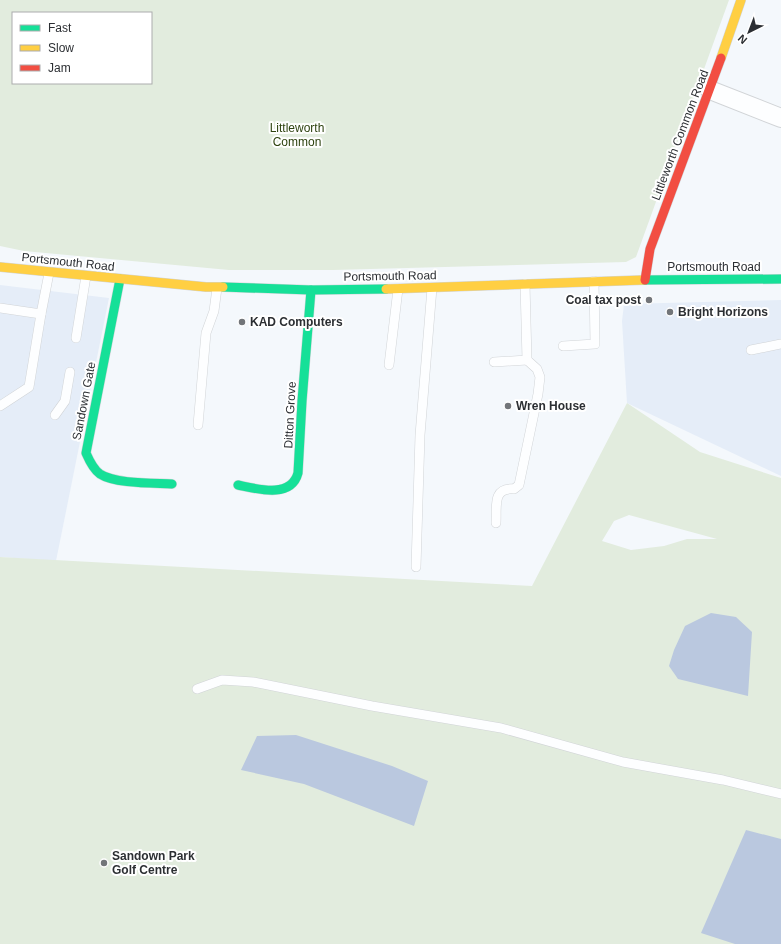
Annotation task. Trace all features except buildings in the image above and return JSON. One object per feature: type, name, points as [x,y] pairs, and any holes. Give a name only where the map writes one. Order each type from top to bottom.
[{"type":"street","name":"Littleworth Common Road","points":[[645,280],[650,248],[710,90],[741,0]]},
{"type":"street","points":[[710,90],[781,118]]},
{"type":"street","name":"Portsmouth Road","points":[[0,267],[120,280],[217,288],[311,290],[432,288],[594,281],[781,279]]},
{"type":"street","name":"Sandown Gate","points":[[120,280],[86,453],[91,466],[102,475],[117,480],[172,484]]},
{"type":"street","name":"Ditton Grove","points":[[238,486],[278,490],[287,488],[295,481],[298,473],[311,290]]},
{"type":"lane","points":[[0,406],[29,387],[49,273]]},
{"type":"lane","points":[[76,338],[86,276]]},
{"type":"lane","points":[[563,346],[595,344],[594,281]]},
{"type":"lane","points":[[525,284],[527,360]]},
{"type":"lane","points":[[198,425],[206,332],[214,312],[217,288]]},
{"type":"lane","points":[[416,567],[420,435],[432,288]]},
{"type":"lane","points":[[389,365],[398,289]]},
{"type":"lane","points":[[0,308],[41,314]]},
{"type":"lane","points":[[751,350],[781,344]]},
{"type":"lane","points":[[494,362],[527,360],[537,369],[540,377],[538,394],[519,486],[514,489],[506,488],[500,492],[498,497],[496,523]]},
{"type":"lane","points":[[55,415],[65,401],[70,372]]},
{"type":"lane","points":[[197,689],[222,680],[253,682],[372,706],[501,728],[623,762],[722,780],[781,794]]},
{"type":"shaded area","points":[[0,285],[109,298],[56,561],[0,557]]},
{"type":"shaded area","points":[[781,300],[781,476],[627,403],[622,321],[624,304]]},
{"type":"green space","name":"Littleworth Common","points":[[0,0],[729,0],[636,257],[626,262],[333,270],[229,270],[24,251],[0,246]]},
{"type":"green space","points":[[627,403],[700,452],[781,478],[781,944],[0,944],[0,557],[532,586]],"holes":[[[629,515],[717,539],[687,539],[664,546],[631,550],[602,541],[614,521]]]},
{"type":"water","points":[[711,613],[736,617],[752,632],[748,696],[678,679],[669,666],[674,650],[685,626]]},
{"type":"water","points":[[296,735],[392,766],[428,781],[414,826],[304,784],[241,770],[257,736]]},
{"type":"water","points":[[746,830],[781,839],[781,944],[735,944],[701,933]]},
{"type":"traffic: fast","points":[[120,279],[86,453],[95,470],[100,474],[115,480],[172,484]]},
{"type":"traffic: fast","points":[[644,280],[781,279]]},
{"type":"traffic: fast","points":[[223,287],[311,290],[386,289]]},
{"type":"traffic: fast","points":[[238,485],[263,490],[281,489],[294,481],[298,473],[311,290]]},
{"type":"traffic: slow","points":[[721,58],[741,0]]},
{"type":"traffic: slow","points":[[0,267],[206,287],[223,287]]},
{"type":"traffic: slow","points":[[386,289],[644,280]]},
{"type":"traffic: jam","points":[[645,280],[650,249],[721,58]]},
{"type":"place","name":"Coal tax post","points":[[649,300]]},
{"type":"place","name":"Bright Horizons","points":[[670,312]]},
{"type":"place","name":"KAD Computers","points":[[242,322]]},
{"type":"place","name":"Wren House","points":[[508,406]]},
{"type":"place","name":"Sandown Park Golf Centre","points":[[104,863]]}]
